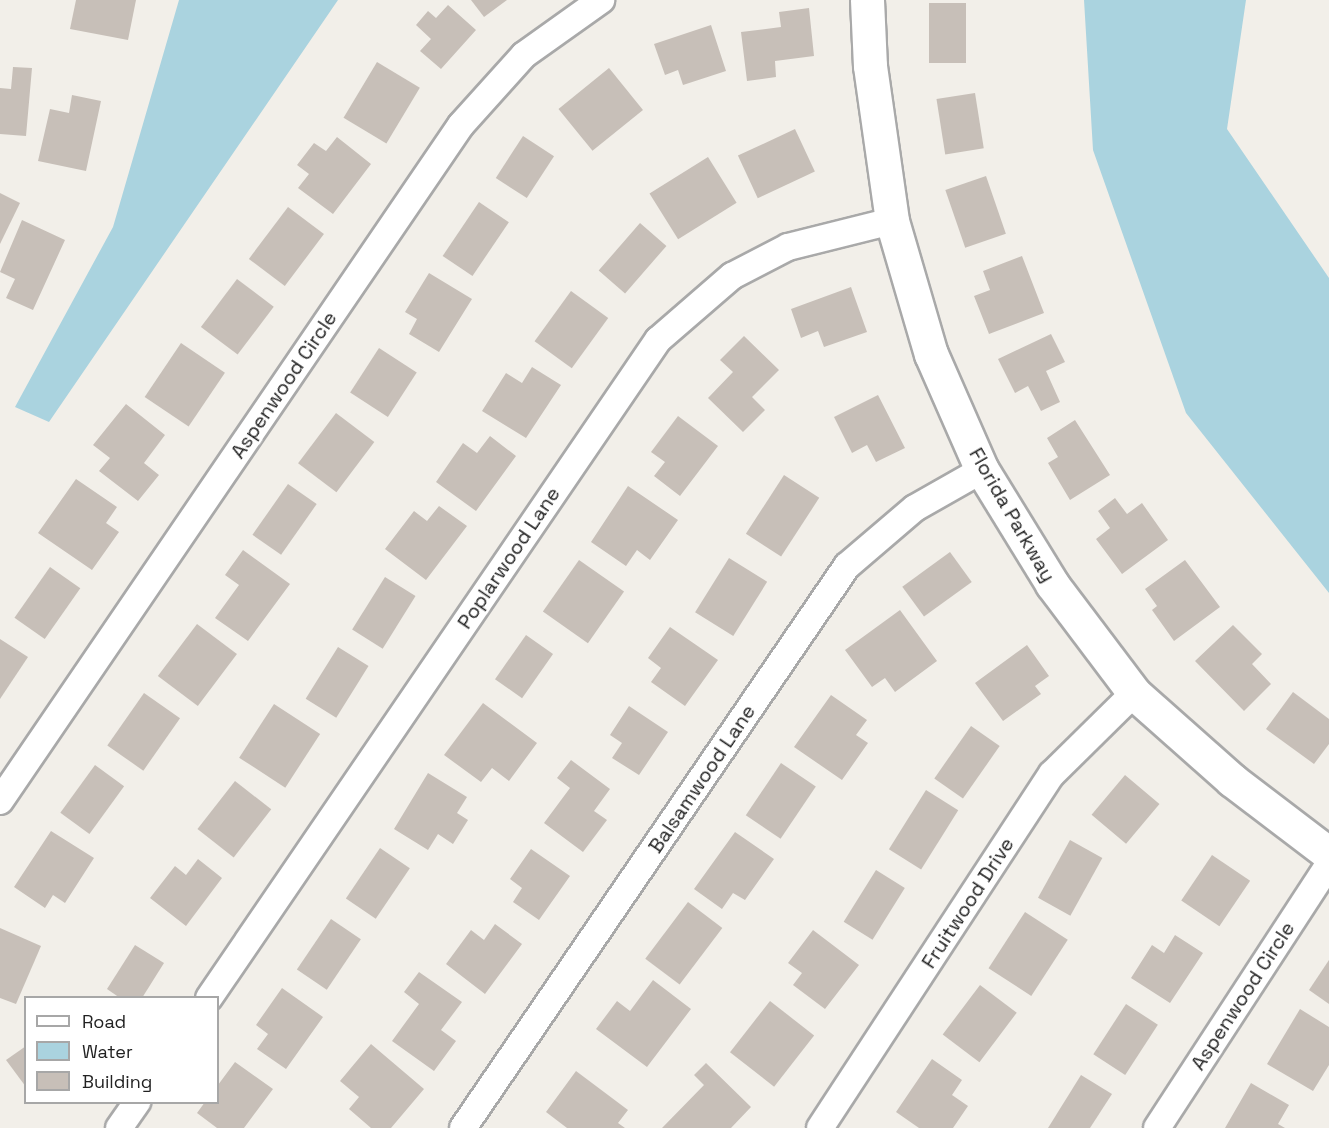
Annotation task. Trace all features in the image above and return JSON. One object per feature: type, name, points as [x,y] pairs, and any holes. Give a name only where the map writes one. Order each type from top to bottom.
[{"type":"street","name":"Aspenwood Circle","points":[[0,801],[461,125],[524,55],[602,0]]},
{"type":"street","name":"Florida Parkway","points":[[867,0],[870,66],[892,221],[931,354],[982,470],[1052,584],[1134,693],[1232,780],[1329,854]]},
{"type":"street","name":"Poplarwood Lane","points":[[209,996],[658,340],[732,276],[788,247],[892,221]]},
{"type":"street","name":"Balsamwood Lane","points":[[468,1126],[847,566],[915,508],[982,470]]},
{"type":"street","name":"Fruitwood Drive","points":[[820,1128],[1052,774],[1134,693]]},
{"type":"street","name":"Aspenwood Circle","points":[[1157,1128],[1329,864]]},
{"type":"street","points":[[119,1128],[136,1104]]},
{"type":"water","points":[[179,0],[338,0],[49,422],[15,407],[113,227]]},
{"type":"water","points":[[1084,0],[1246,0],[1227,129],[1329,278],[1329,593],[1186,413],[1093,150]]},
{"type":"building","points":[[76,0],[136,0],[128,40],[70,29]]},
{"type":"building","points":[[471,0],[507,0],[484,17]]},
{"type":"building","points":[[929,3],[966,3],[966,63],[929,63]]},
{"type":"building","points":[[448,5],[476,30],[441,69],[420,51],[431,39],[416,25],[428,11],[436,18]]},
{"type":"building","points":[[809,8],[814,56],[775,61],[776,77],[747,81],[741,32],[781,27],[779,12]]},
{"type":"building","points":[[711,25],[726,71],[683,85],[678,70],[665,75],[654,44]]},
{"type":"building","points":[[377,62],[420,88],[386,143],[344,118]]},
{"type":"building","points":[[13,67],[32,68],[26,136],[0,134],[0,88],[11,89]]},
{"type":"building","points":[[609,68],[643,110],[592,151],[558,109]]},
{"type":"building","points":[[975,93],[984,148],[945,154],[936,99]]},
{"type":"building","points":[[72,95],[101,101],[86,171],[38,161],[50,109],[69,113]]},
{"type":"building","points":[[795,129],[815,172],[758,198],[738,156]]},
{"type":"building","points":[[523,136],[554,156],[527,198],[496,178]]},
{"type":"building","points":[[337,137],[371,164],[333,214],[298,188],[309,174],[297,165],[314,143],[326,151]]},
{"type":"building","points":[[708,157],[737,203],[678,239],[649,194]]},
{"type":"building","points":[[986,176],[1006,234],[965,248],[945,190]]},
{"type":"building","points":[[0,193],[20,203],[0,244]]},
{"type":"building","points":[[479,202],[509,222],[472,276],[443,256]]},
{"type":"building","points":[[288,207],[324,234],[285,286],[249,259]]},
{"type":"building","points":[[22,220],[65,240],[33,310],[6,298],[15,279],[0,272]]},
{"type":"building","points":[[640,223],[666,246],[625,294],[599,271]]},
{"type":"building","points":[[1022,256],[1044,313],[989,334],[974,296],[990,290],[983,271]]},
{"type":"building","points":[[429,273],[472,299],[439,352],[409,334],[417,319],[405,312]]},
{"type":"building","points":[[237,279],[274,307],[238,355],[201,327]]},
{"type":"building","points":[[851,287],[867,332],[824,347],[818,331],[801,338],[791,309]]},
{"type":"building","points":[[571,291],[608,318],[572,368],[535,341]]},
{"type":"building","points":[[1051,334],[1065,362],[1046,371],[1060,402],[1041,411],[1028,386],[1015,393],[998,359]]},
{"type":"building","points":[[744,336],[779,370],[752,397],[765,410],[743,432],[708,398],[733,372],[720,360]]},
{"type":"building","points":[[181,343],[225,373],[189,427],[145,397]]},
{"type":"building","points":[[379,348],[417,373],[388,417],[350,392]]},
{"type":"building","points":[[532,367],[561,385],[526,438],[482,411],[506,373],[522,383]]},
{"type":"building","points":[[878,395],[905,448],[876,462],[867,445],[852,453],[834,417]]},
{"type":"building","points":[[126,404],[165,435],[144,463],[159,475],[138,501],[99,471],[110,458],[93,445]]},
{"type":"building","points":[[336,413],[374,442],[336,492],[298,463]]},
{"type":"building","points":[[678,416],[718,446],[680,496],[654,476],[665,462],[651,452]]},
{"type":"building","points":[[1075,420],[1110,475],[1070,500],[1048,463],[1058,457],[1047,438]]},
{"type":"building","points":[[490,436],[516,456],[476,511],[436,482],[463,443],[477,453]]},
{"type":"building","points":[[784,475],[819,498],[781,557],[746,534]]},
{"type":"building","points":[[76,479],[117,507],[106,523],[119,532],[92,570],[38,533]]},
{"type":"building","points":[[288,484],[317,504],[281,555],[252,535]]},
{"type":"building","points":[[628,486],[678,520],[650,560],[637,550],[626,566],[591,542]]},
{"type":"building","points":[[1115,498],[1127,514],[1142,503],[1168,540],[1122,574],[1096,539],[1110,528],[1098,511]]},
{"type":"building","points":[[439,506],[467,526],[426,580],[385,549],[414,511],[427,521]]},
{"type":"building","points":[[243,550],[290,584],[248,641],[215,618],[239,585],[225,575]]},
{"type":"building","points":[[950,552],[972,582],[924,617],[902,587]]},
{"type":"building","points":[[729,558],[767,582],[733,636],[695,612]]},
{"type":"building","points":[[579,560],[624,592],[588,643],[543,612]]},
{"type":"building","points":[[1185,560],[1220,607],[1174,641],[1152,610],[1157,606],[1145,589]]},
{"type":"building","points":[[50,567],[80,588],[45,639],[14,618]]},
{"type":"building","points":[[385,577],[416,596],[383,649],[352,630]]},
{"type":"building","points":[[900,610],[937,661],[895,692],[885,678],[872,687],[845,650]]},
{"type":"building","points":[[197,624],[237,654],[198,706],[158,676]]},
{"type":"building","points":[[1233,625],[1262,654],[1252,664],[1271,684],[1244,711],[1195,661]]},
{"type":"building","points":[[670,627],[718,660],[685,706],[651,682],[661,668],[648,658]]},
{"type":"building","points":[[526,635],[553,654],[522,698],[495,679]]},
{"type":"building","points":[[0,639],[28,657],[0,699]]},
{"type":"building","points":[[1027,645],[1049,676],[1035,686],[1041,694],[1003,721],[975,683]]},
{"type":"building","points":[[338,647],[369,666],[336,718],[306,699]]},
{"type":"building","points":[[1293,692],[1329,719],[1329,744],[1314,764],[1266,729]]},
{"type":"building","points":[[144,693],[180,718],[143,771],[107,745]]},
{"type":"building","points":[[831,695],[867,720],[856,735],[868,743],[842,780],[794,747]]},
{"type":"building","points":[[483,703],[537,743],[509,781],[492,768],[481,782],[444,755]]},
{"type":"building","points":[[274,704],[320,734],[285,788],[239,758]]},
{"type":"building","points":[[629,706],[668,732],[639,775],[612,758],[622,743],[610,735]]},
{"type":"building","points":[[971,726],[1000,746],[963,799],[934,778]]},
{"type":"building","points":[[571,760],[610,789],[594,811],[607,820],[583,852],[544,823],[570,788],[557,778]]},
{"type":"building","points":[[781,763],[816,786],[781,839],[746,815]]},
{"type":"building","points":[[95,765],[124,786],[89,834],[60,813]]},
{"type":"building","points":[[428,773],[467,797],[457,813],[468,820],[453,844],[438,834],[428,850],[394,829]]},
{"type":"building","points":[[1125,775],[1159,804],[1126,844],[1092,815]]},
{"type":"building","points":[[235,781],[271,809],[234,857],[197,829]]},
{"type":"building","points":[[926,790],[958,810],[921,870],[889,849]]},
{"type":"building","points":[[51,831],[94,858],[65,903],[53,895],[45,908],[14,887]]},
{"type":"building","points":[[735,832],[774,859],[745,900],[733,893],[722,909],[694,889]]},
{"type":"building","points":[[1070,840],[1102,858],[1070,916],[1038,898]]},
{"type":"building","points":[[380,848],[410,868],[376,919],[346,899]]},
{"type":"building","points":[[531,849],[570,876],[539,920],[513,902],[522,888],[510,879]]},
{"type":"building","points":[[1212,855],[1250,881],[1219,926],[1181,901]]},
{"type":"building","points":[[198,859],[222,878],[186,926],[150,898],[175,866],[186,875]]},
{"type":"building","points":[[876,870],[905,888],[873,940],[844,922]]},
{"type":"building","points":[[688,902],[722,928],[680,985],[645,959]]},
{"type":"building","points":[[1025,912],[1068,940],[1031,996],[989,968]]},
{"type":"building","points":[[331,919],[361,939],[327,990],[297,970]]},
{"type":"building","points":[[495,924],[522,944],[485,994],[446,964],[471,930],[484,940]]},
{"type":"building","points":[[0,928],[41,946],[16,1004],[0,998]]},
{"type":"building","points":[[813,930],[859,965],[825,1009],[793,985],[802,973],[788,963]]},
{"type":"building","points":[[1175,935],[1203,953],[1170,1003],[1131,978],[1152,945],[1164,953]]},
{"type":"building","points":[[135,945],[164,963],[143,996],[117,996],[107,989]]},
{"type":"building","points":[[1329,960],[1329,1004],[1309,990]]},
{"type":"building","points":[[419,972],[462,1002],[441,1030],[456,1041],[434,1071],[392,1041],[419,1004],[404,992]]},
{"type":"building","points":[[653,980],[691,1009],[647,1067],[596,1029],[617,1001],[630,1011]]},
{"type":"building","points":[[980,985],[1017,1013],[979,1062],[943,1035]]},
{"type":"building","points":[[282,988],[323,1017],[286,1069],[257,1049],[268,1034],[256,1025]]},
{"type":"building","points":[[770,1001],[814,1035],[774,1087],[730,1052]]},
{"type":"building","points":[[1126,1004],[1158,1025],[1125,1075],[1093,1054]]},
{"type":"building","points":[[1300,1009],[1329,1027],[1329,1065],[1313,1091],[1267,1064]]},
{"type":"building","points":[[371,1044],[424,1089],[391,1128],[371,1128],[349,1109],[359,1097],[340,1081]]},
{"type":"building","points":[[24,1047],[24,1084],[6,1060]]},
{"type":"building","points":[[932,1059],[962,1080],[952,1095],[968,1106],[953,1128],[919,1128],[896,1112]]},
{"type":"building","points":[[235,1062],[273,1089],[244,1128],[217,1128],[197,1113],[204,1104],[219,1104],[219,1084]]},
{"type":"building","points":[[706,1063],[751,1107],[731,1128],[662,1128],[704,1085],[694,1075]]},
{"type":"building","points":[[576,1071],[628,1110],[618,1123],[625,1128],[567,1128],[546,1112]]},
{"type":"building","points":[[1081,1075],[1112,1094],[1090,1128],[1048,1128]]},
{"type":"building","points":[[1251,1083],[1289,1105],[1278,1124],[1285,1128],[1225,1128]]}]
